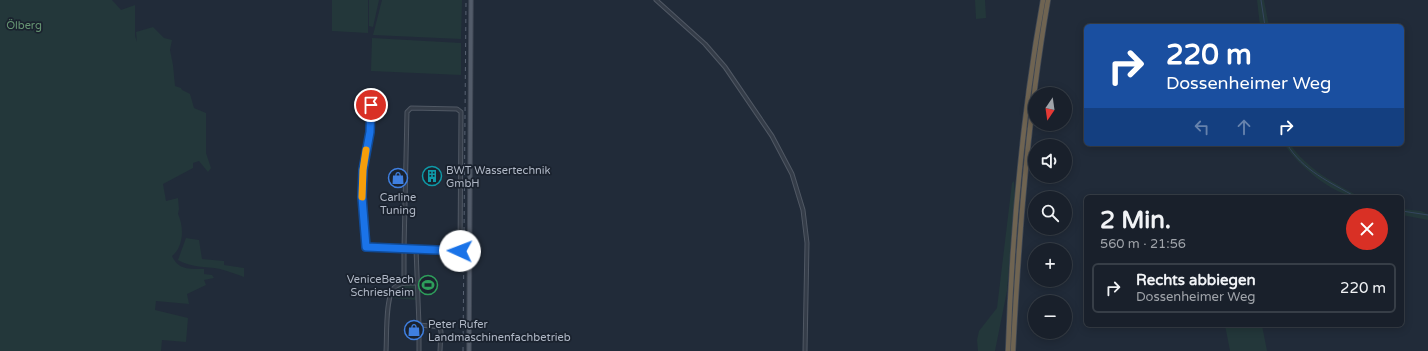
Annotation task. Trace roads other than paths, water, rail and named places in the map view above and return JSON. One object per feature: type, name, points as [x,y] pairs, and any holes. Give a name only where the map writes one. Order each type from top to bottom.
[{"type":"highway","points":[[1008,351],[1019,174],[1030,75],[1043,0]]},
{"type":"highway","points":[[1013,351],[1018,256],[1026,159],[1036,77],[1048,0]]},
{"type":"main road","points":[[469,351],[471,0]]},
{"type":"street","points":[[656,0],[696,35],[726,67],[772,136],[792,174],[804,214],[807,243],[805,351]]},
{"type":"street","points":[[371,105],[370,132],[363,165],[362,197],[366,247],[404,249],[460,251],[461,112],[457,109],[408,109],[404,249],[404,284]]},
{"type":"street","points":[[416,249],[419,351]]},
{"type":"street","points":[[386,351],[390,294],[394,288],[404,284],[416,283]]},
{"type":"street","points":[[419,325],[440,327],[440,351]]},
{"type":"waterway","points":[[1261,0],[1265,24]]},
{"type":"waterway","points":[[1288,146],[1293,153],[1309,169],[1352,195]]},
{"type":"waterway","points":[[1404,211],[1428,215]]},
{"type":"railway","points":[[463,351],[466,0]]},
{"type":"place","name":"BWT Wassertechnik GmbH","points":[[432,176]]},
{"type":"place","name":"Carline Tuning","points":[[398,178]]},
{"type":"place","name":"VeniceBeach Schriesheim","points":[[428,285]]},
{"type":"place","name":"Peter Rufer Landmaschinenfachbetrieb","points":[[414,330]]},
{"type":"park label","name":"Ölberg","points":[[24,25]]}]
